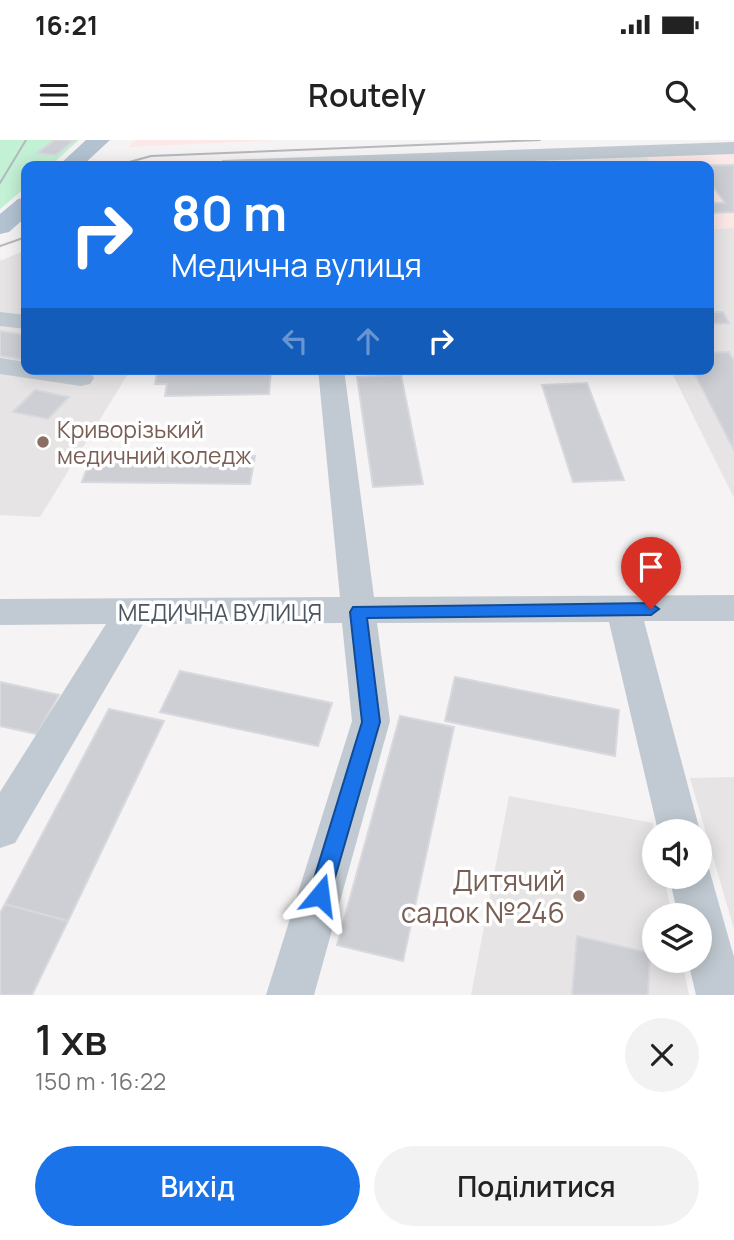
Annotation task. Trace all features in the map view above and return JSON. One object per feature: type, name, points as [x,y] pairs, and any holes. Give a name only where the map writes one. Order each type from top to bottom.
[{"type":"main road","points":[[76,161],[99,140]]},
{"type":"main road","points":[[0,227],[21,208]]},
{"type":"street","points":[[422,161],[706,144],[734,148]]},
{"type":"street","points":[[0,319],[21,321]]},
{"type":"street","points":[[0,366],[21,369]]},
{"type":"street","points":[[61,375],[81,378]]},
{"type":"street","points":[[290,995],[371,722],[332,375]]},
{"type":"street","name":"МЕДИЧНА ВУЛИЦЯ","points":[[0,612],[734,608]]},
{"type":"street","points":[[624,609],[676,819]]},
{"type":"street","points":[[0,828],[132,611]]},
{"type":"street","points":[[694,889],[720,995]]},
{"type":"shaded area","points":[[135,140],[280,140],[128,147]]},
{"type":"shaded area","points":[[734,152],[734,228],[714,229],[714,161],[650,161],[646,155]]},
{"type":"shaded area","points":[[646,155],[650,161],[476,161]]},
{"type":"shaded area","points":[[734,228],[734,498],[673,375],[714,375],[714,229]]},
{"type":"shaded area","name":"Криворізький медичний коледж","points":[[21,252],[21,375],[127,375],[40,517],[0,515],[0,261]]},
{"type":"shaded area","points":[[734,777],[734,929],[712,854],[712,819],[702,819],[690,778]]},
{"type":"shaded area","name":"Дитячий садок №246","points":[[509,796],[642,821],[642,889],[667,889],[669,903],[642,903],[642,973],[684,973],[689,995],[471,995]]},
{"type":"green space","points":[[0,140],[79,140],[56,161],[21,161],[21,191],[0,209]]},
{"type":"building","points":[[54,140],[75,140],[56,155],[37,153]]},
{"type":"building","points":[[714,165],[734,165],[734,212],[714,213],[714,203],[725,203],[714,188]]},
{"type":"building","points":[[714,312],[723,312],[729,323],[714,324]]},
{"type":"building","points":[[0,331],[21,334],[21,359],[0,356]]},
{"type":"building","points":[[729,352],[734,361],[734,450],[695,375],[714,375],[714,353]]},
{"type":"building","points":[[157,375],[271,375],[269,394],[165,396],[167,384],[155,384]]},
{"type":"building","points":[[401,375],[423,484],[373,487],[357,377]]},
{"type":"building","points":[[587,383],[624,480],[573,482],[542,385]]},
{"type":"building","points":[[35,390],[69,397],[48,419],[13,412]]},
{"type":"building","points":[[92,454],[255,456],[250,484],[82,482]]},
{"type":"building","points":[[180,671],[332,703],[318,746],[160,712]]},
{"type":"building","points":[[455,677],[619,710],[615,756],[445,721]]},
{"type":"building","points":[[0,682],[59,695],[37,734],[0,726]]},
{"type":"building","points":[[109,709],[164,721],[68,921],[5,904]]},
{"type":"building","points":[[400,716],[454,727],[403,961],[337,945]]},
{"type":"building","points":[[5,904],[68,921],[32,995],[0,995],[0,913]]},
{"type":"building","points":[[577,936],[642,951],[642,973],[649,973],[648,995],[572,995]]},
{"type":"tram line","points":[[0,183],[26,140]]},
{"type":"tram line","points":[[133,161],[151,156],[540,140]]},
{"type":"tram line","points":[[0,246],[21,239]]},
{"type":"place","name":"Криворізький медичний коледж","points":[[43,442]]},
{"type":"place","name":"Дитячий садок №246","points":[[579,896]]},
{"type":"route","points":[[320,895],[371,722],[358,612],[651,609]]}]
